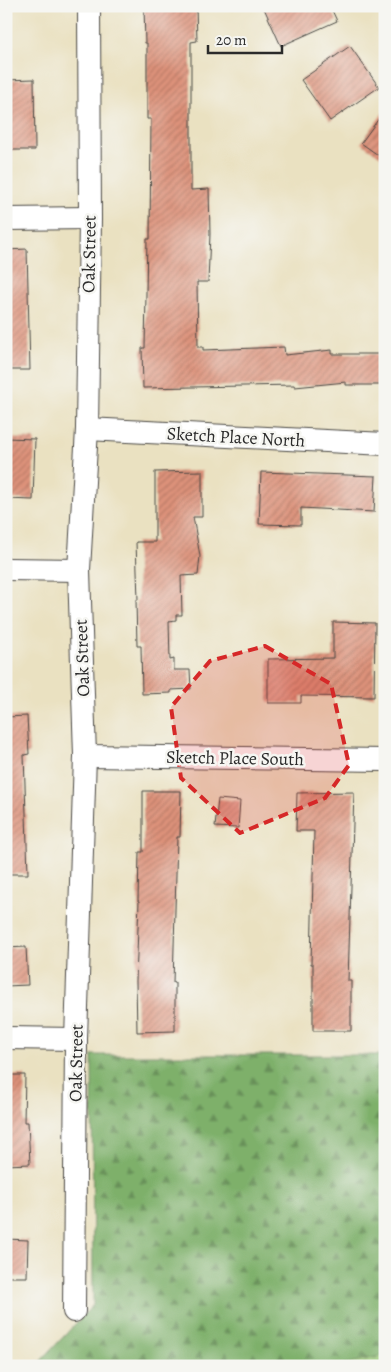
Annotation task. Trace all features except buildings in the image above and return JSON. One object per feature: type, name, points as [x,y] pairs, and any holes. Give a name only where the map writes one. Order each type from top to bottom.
[{"type":"street","name":"Oak Street","points":[[74,1311],[76,1039],[85,756],[79,570],[87,429],[90,218],[89,6]]},
{"type":"street","points":[[6,219],[90,218]]},
{"type":"street","name":"Sketch Place North","points":[[87,429],[385,444]]},
{"type":"street","points":[[6,569],[79,570]]},
{"type":"street","name":"Sketch Place South","points":[[85,756],[385,760]]},
{"type":"street","points":[[6,1038],[76,1039]]},
{"type":"highlighted area","points":[[265,646],[331,684],[349,765],[325,798],[240,833],[181,778],[171,707],[210,661]]},
{"type":"green space","points":[[92,1055],[385,1055],[385,1355],[338,1366],[36,1366],[93,1305]]},
{"type":"green space","points":[[385,1355],[385,1366],[338,1366]]}]
